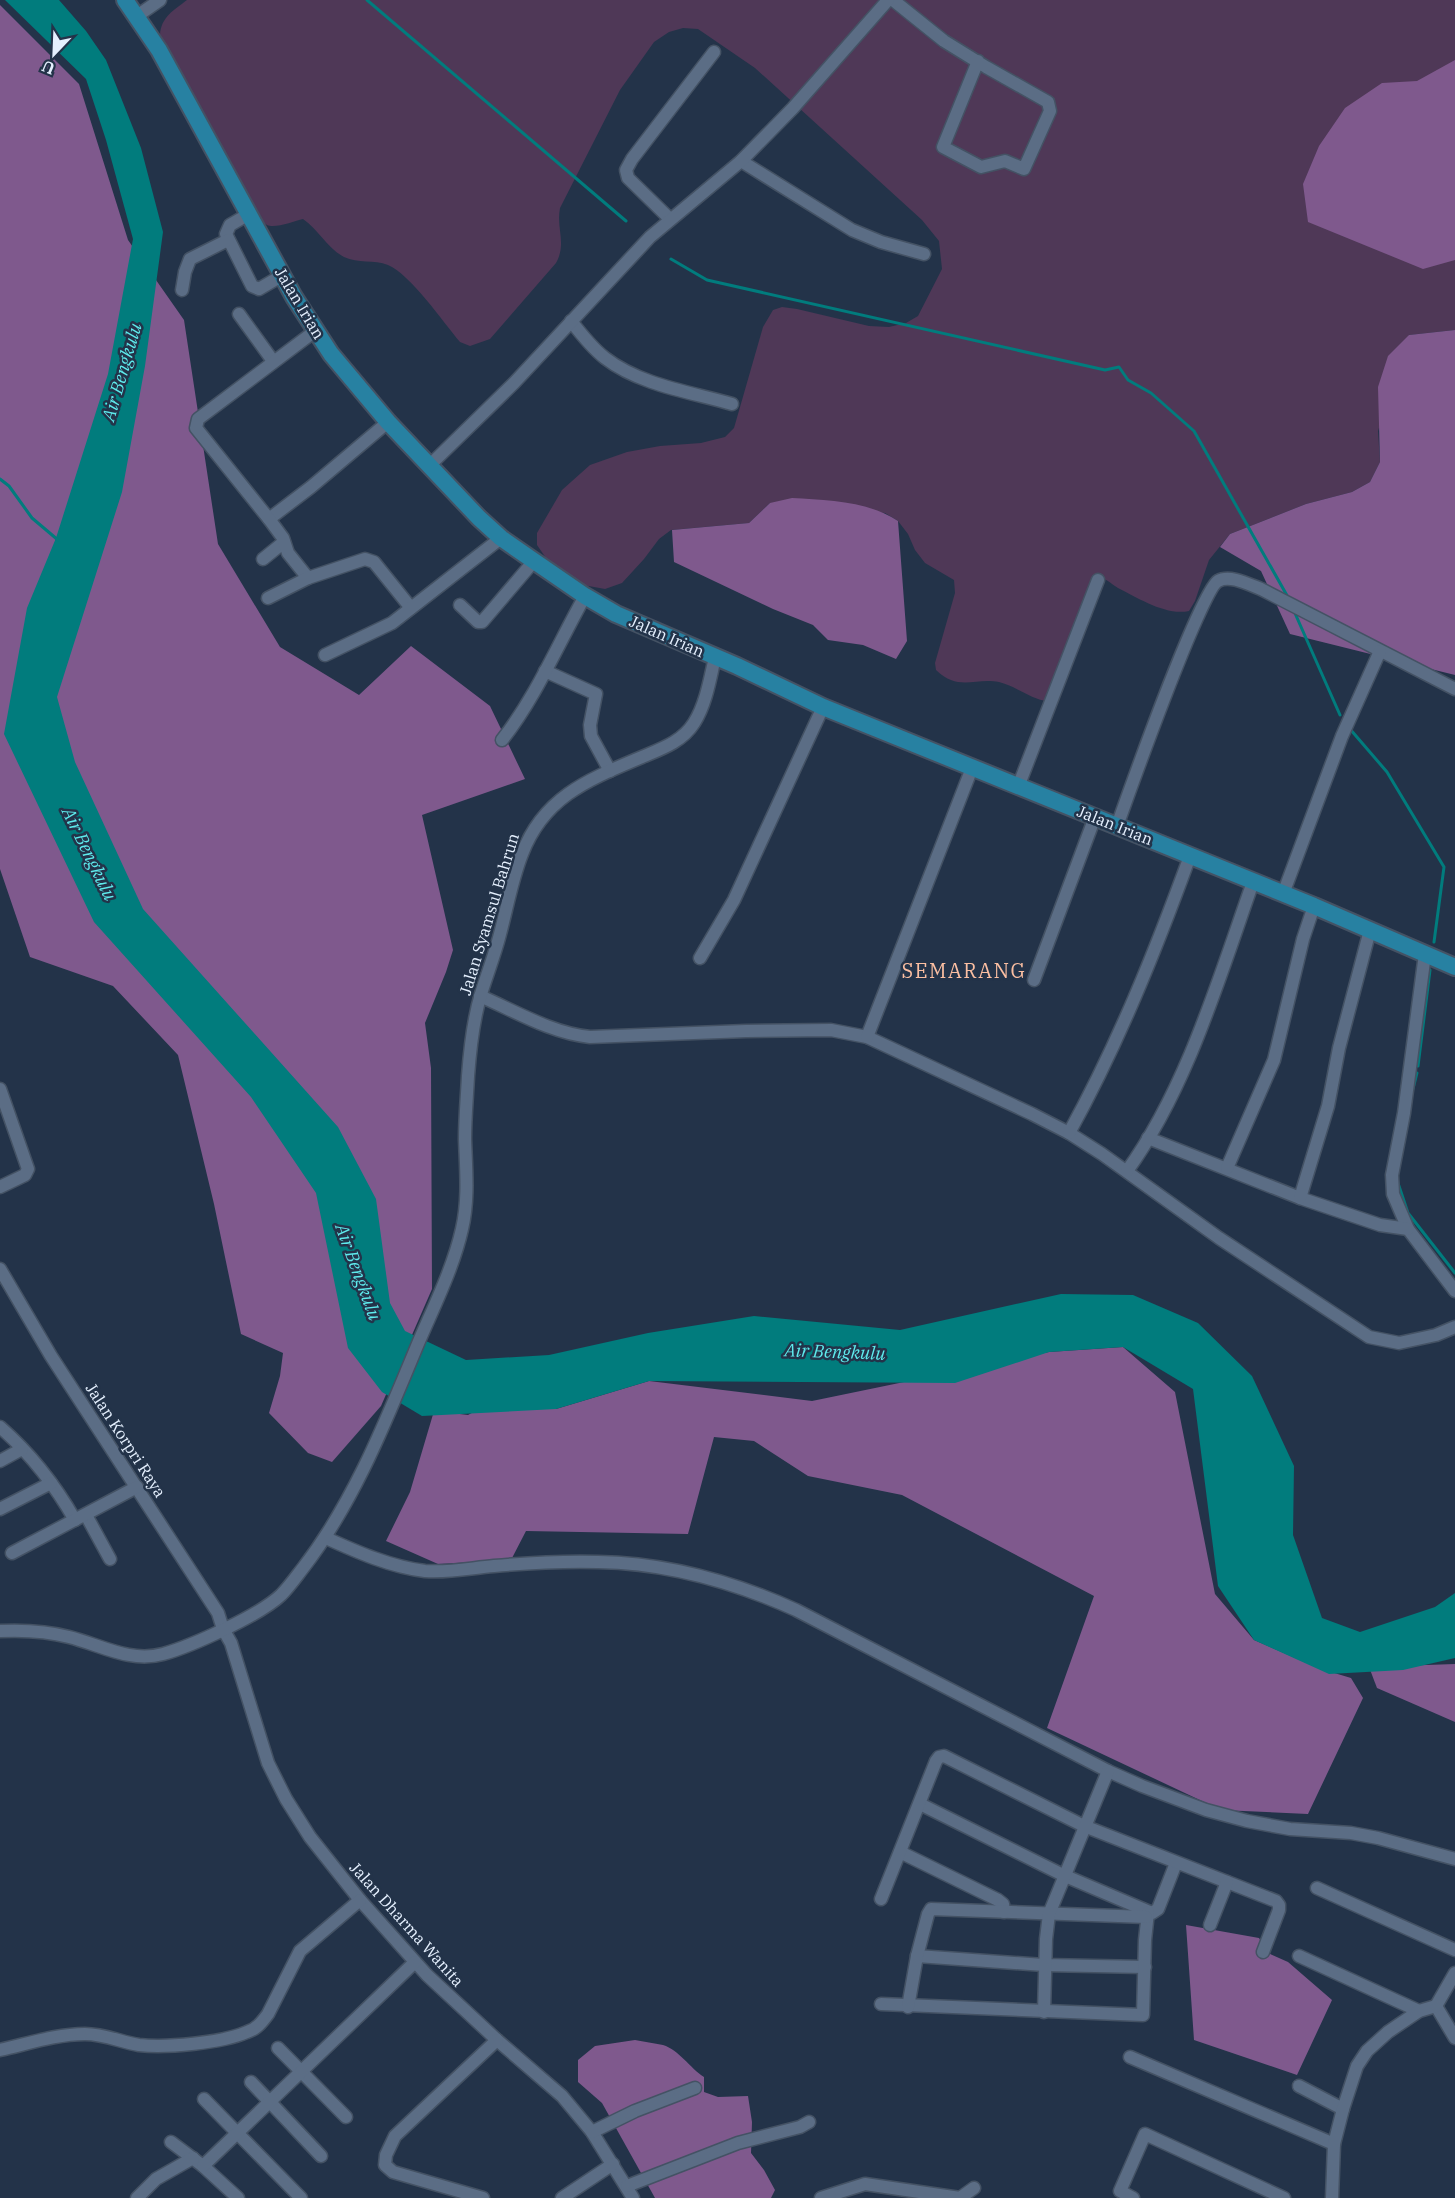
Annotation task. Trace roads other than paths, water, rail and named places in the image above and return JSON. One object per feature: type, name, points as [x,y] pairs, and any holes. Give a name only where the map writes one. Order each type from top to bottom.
[{"type":"main road","name":"Jalan Irian","points":[[125,0],[159,50],[315,331],[352,381],[388,422],[479,518],[501,538],[585,596],[616,614],[824,707],[1314,906],[1455,967]]},
{"type":"street","points":[[137,16],[160,0]]},
{"type":"street","points":[[429,466],[514,383],[669,218],[741,161],[822,77],[888,0]]},
{"type":"street","points":[[894,0],[944,40],[1046,99],[1050,105],[1048,117],[1024,168],[1005,161],[981,167],[943,147],[944,139],[978,61]]},
{"type":"street","points":[[669,218],[628,178],[626,170],[714,52]]},
{"type":"street","points":[[741,161],[852,230],[881,242],[924,254]]},
{"type":"street","points":[[249,214],[228,228],[228,240],[253,288],[259,289],[283,275]]},
{"type":"street","points":[[182,290],[190,260],[228,240]]},
{"type":"street","points":[[239,314],[273,361]]},
{"type":"street","points":[[571,321],[591,345],[613,364],[657,382],[732,404]]},
{"type":"street","points":[[308,578],[288,553],[284,542],[269,519],[229,471],[196,428],[196,424],[198,419],[315,331]]},
{"type":"street","points":[[269,519],[388,422]]},
{"type":"street","points":[[325,655],[392,623],[501,538]]},
{"type":"street","points":[[263,559],[284,542]]},
{"type":"street","points":[[268,598],[308,578],[361,559],[374,562],[411,608]]},
{"type":"street","points":[[460,605],[478,622],[482,622],[534,561]]},
{"type":"street","points":[[1117,826],[1183,652],[1214,584],[1223,579],[1237,580],[1290,603],[1455,689]]},
{"type":"street","points":[[1018,787],[1098,580]]},
{"type":"street","points":[[502,740],[516,722],[585,596]]},
{"type":"street","points":[[1283,894],[1342,736],[1380,651]]},
{"type":"street","name":"Jalan Syamsul Bahrun","points":[[326,1538],[391,1409],[459,1240],[468,1186],[465,1135],[472,1034],[480,996],[497,947],[522,854],[531,833],[553,806],[572,790],[666,747],[683,736],[702,708],[715,657]]},
{"type":"street","points":[[545,671],[596,694],[590,726],[591,736],[610,771]]},
{"type":"street","points":[[699,958],[734,900],[824,707]]},
{"type":"street","points":[[867,1037],[972,768]]},
{"type":"street","points":[[1034,981],[1095,818]]},
{"type":"street","points":[[1069,1133],[1102,1073],[1122,1030],[1190,856]]},
{"type":"street","points":[[1127,1171],[1148,1138],[1190,1056],[1253,882]]},
{"type":"street","points":[[1227,1168],[1274,1059],[1300,950],[1314,906]]},
{"type":"street","points":[[1300,1197],[1328,1106],[1339,1048],[1370,930]]},
{"type":"street","points":[[1425,954],[1408,1090],[1392,1175],[1393,1194],[1408,1229],[1455,1291]]},
{"type":"street","points":[[480,996],[555,1029],[576,1035],[831,1030],[867,1037],[1069,1133],[1127,1171],[1219,1238],[1369,1337],[1399,1343],[1436,1335],[1455,1327]]},
{"type":"street","points":[[0,1089],[28,1169],[25,1175],[0,1187]]},
{"type":"street","points":[[1148,1138],[1300,1197],[1380,1225],[1408,1229]]},
{"type":"street","name":"Jalan Korpri Raya","points":[[0,1269],[51,1356],[211,1600],[223,1629]]},
{"type":"street","points":[[0,1427],[51,1483],[110,1559]]},
{"type":"street","points":[[0,1461],[22,1449]]},
{"type":"street","points":[[0,1509],[51,1483]]},
{"type":"street","points":[[12,1553],[137,1487]]},
{"type":"street","points":[[0,1631],[37,1631],[58,1634],[119,1654],[148,1657],[176,1650],[240,1621],[274,1601],[284,1592],[326,1538],[389,1562],[427,1571],[600,1562],[641,1565],[689,1573],[760,1594],[843,1633],[1108,1771],[1206,1810],[1290,1829],[1351,1833],[1378,1838],[1455,1859]]},
{"type":"street","name":"Jalan Dharma Wanita","points":[[223,1629],[231,1643],[268,1763],[309,1837],[360,1900],[415,1962],[497,2040],[562,2096],[592,2132],[633,2198]]},
{"type":"street","points":[[881,1899],[936,1761],[942,1755],[1084,1826],[1273,1900],[1279,1905],[1278,1914],[1263,1952]]},
{"type":"street","points":[[1044,2012],[1044,1965],[1049,1914],[1108,1771]]},
{"type":"street","points":[[920,1804],[1147,1914]]},
{"type":"street","points":[[900,1852],[998,1900],[1003,1904],[1004,1912]]},
{"type":"street","points":[[908,2007],[917,1956],[928,1914],[932,1909],[1049,1914],[1147,1914],[1158,1909],[1176,1863]]},
{"type":"street","points":[[1210,1925],[1227,1882]]},
{"type":"street","points":[[1317,1888],[1455,1950]]},
{"type":"street","points":[[0,2050],[50,2038],[84,2034],[143,2045],[188,2044],[229,2038],[248,2032],[261,2023],[267,2014],[300,1951],[360,1900]]},
{"type":"street","points":[[881,2004],[908,2007],[1143,2015],[1147,1914]]},
{"type":"street","points":[[917,1956],[1044,1965],[1145,1967]]},
{"type":"street","points":[[1299,1956],[1419,2011]]},
{"type":"street","points":[[203,2166],[415,1962]]},
{"type":"street","points":[[1332,2198],[1334,2144],[1353,2076],[1367,2051],[1388,2032],[1419,2011],[1436,2006],[1455,1972]]},
{"type":"street","points":[[1436,2006],[1455,2038]]},
{"type":"street","points":[[483,2198],[393,2172],[385,2165],[386,2155],[395,2136],[497,2040]]},
{"type":"street","points":[[278,2048],[346,2117]]},
{"type":"street","points":[[1130,2057],[1334,2144]]},
{"type":"street","points":[[251,2082],[321,2156]]},
{"type":"street","points":[[1299,2086],[1343,2109]]},
{"type":"street","points":[[592,2132],[635,2111],[695,2088]]},
{"type":"street","points":[[204,2099],[301,2198]]},
{"type":"street","points":[[627,2186],[738,2143],[800,2127],[809,2122]]},
{"type":"street","points":[[1133,2198],[1120,2191],[1145,2134],[1284,2198]]},
{"type":"street","points":[[171,2142],[203,2166],[238,2198]]},
{"type":"street","points":[[137,2198],[156,2180],[193,2158]]},
{"type":"street","points":[[562,2198],[613,2164]]},
{"type":"street","points":[[821,2198],[865,2184],[960,2198],[974,2188]]},
{"type":"water","name":"Air Bengkulu","points":[[5,0],[59,0],[86,31],[106,60],[141,148],[163,232],[145,366],[122,492],[57,697],[75,762],[143,909],[338,1127],[376,1199],[390,1303],[405,1331],[466,1360],[549,1355],[648,1333],[754,1316],[900,1330],[1061,1294],[1133,1295],[1198,1323],[1252,1376],[1294,1466],[1293,1535],[1322,1618],[1360,1632],[1435,1607],[1455,1593],[1455,1658],[1403,1670],[1329,1674],[1254,1640],[1218,1586],[1193,1389],[1123,1347],[1049,1352],[955,1383],[649,1381],[556,1409],[422,1416],[382,1392],[348,1348],[316,1193],[251,1097],[94,922],[4,734],[27,608],[56,538],[108,374],[133,239],[106,140],[86,79]]},
{"type":"waterway","points":[[367,0],[626,221]]},
{"type":"waterway","points":[[671,259],[707,280],[1105,370],[1119,367],[1128,380],[1151,393],[1194,431],[1289,599]]},
{"type":"waterway","points":[[0,479],[9,486],[32,518],[58,540]]},
{"type":"waterway","points":[[1294,611],[1340,715]]},
{"type":"waterway","points":[[1350,729],[1387,772],[1444,867],[1434,942]]},
{"type":"waterway","points":[[1418,1066],[1430,970]]},
{"type":"waterway","points":[[1413,1089],[1417,1073]]},
{"type":"waterway","points":[[1397,1180],[1408,1213],[1455,1273]]},
{"type":"district","name":"SEMARANG","points":[[964,971]]}]
